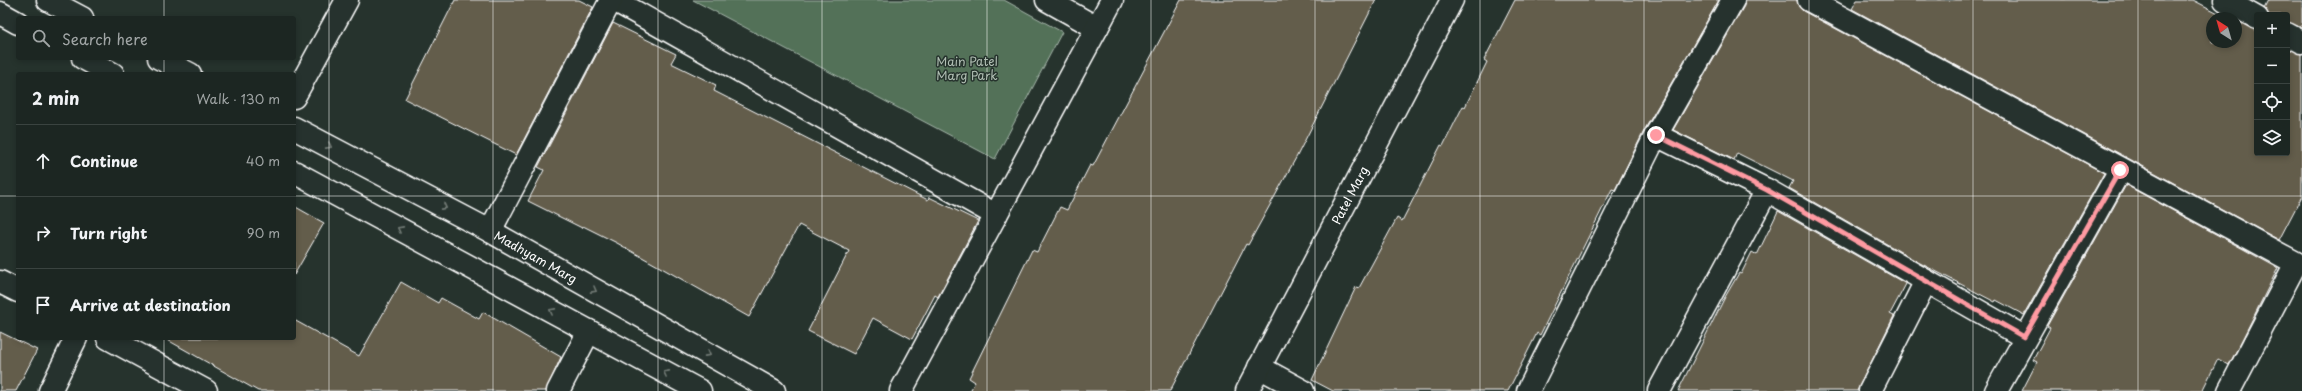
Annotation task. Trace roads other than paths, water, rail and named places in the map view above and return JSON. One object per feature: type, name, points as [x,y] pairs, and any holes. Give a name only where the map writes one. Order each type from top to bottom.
[{"type":"street","points":[[48,0],[78,16]]},
{"type":"street","points":[[296,93],[347,0]]},
{"type":"street","points":[[490,231],[611,0]]},
{"type":"street","points":[[614,0],[996,215]]},
{"type":"street","points":[[1047,0],[1097,28]]},
{"type":"street","points":[[901,391],[1112,0]]},
{"type":"street","name":"Patel Marg","points":[[1247,391],[1452,0]]},
{"type":"street","points":[[1528,391],[1656,135],[1733,0]]},
{"type":"street","points":[[1809,0],[2120,170],[2299,258],[2229,391]]},
{"type":"street","points":[[2225,0],[2254,16]]},
{"type":"street","points":[[0,13],[16,22]]},
{"type":"street","points":[[2290,36],[2302,42]]},
{"type":"street","points":[[87,60],[109,72]]},
{"type":"street","points":[[163,60],[186,72]]},
{"type":"street","name":"Madhyam Marg","points":[[296,129],[490,231],[774,391]]},
{"type":"street","points":[[1656,135],[1767,190],[2024,337]]},
{"type":"street","points":[[1996,391],[2024,337],[2120,170]]},
{"type":"street","points":[[296,173],[700,391]]},
{"type":"street","points":[[1659,391],[1767,190]]},
{"type":"street","points":[[1870,391],[1926,281]]},
{"type":"street","points":[[0,282],[16,290]]},
{"type":"street","points":[[558,391],[589,331]]},
{"type":"street","points":[[50,391],[75,340]]},
{"type":"street","points":[[112,340],[206,391]]},
{"type":"street","points":[[1259,367],[1303,391]]},
{"type":"park label","name":"Main Patel Marg Park","points":[[967,68]]}]
